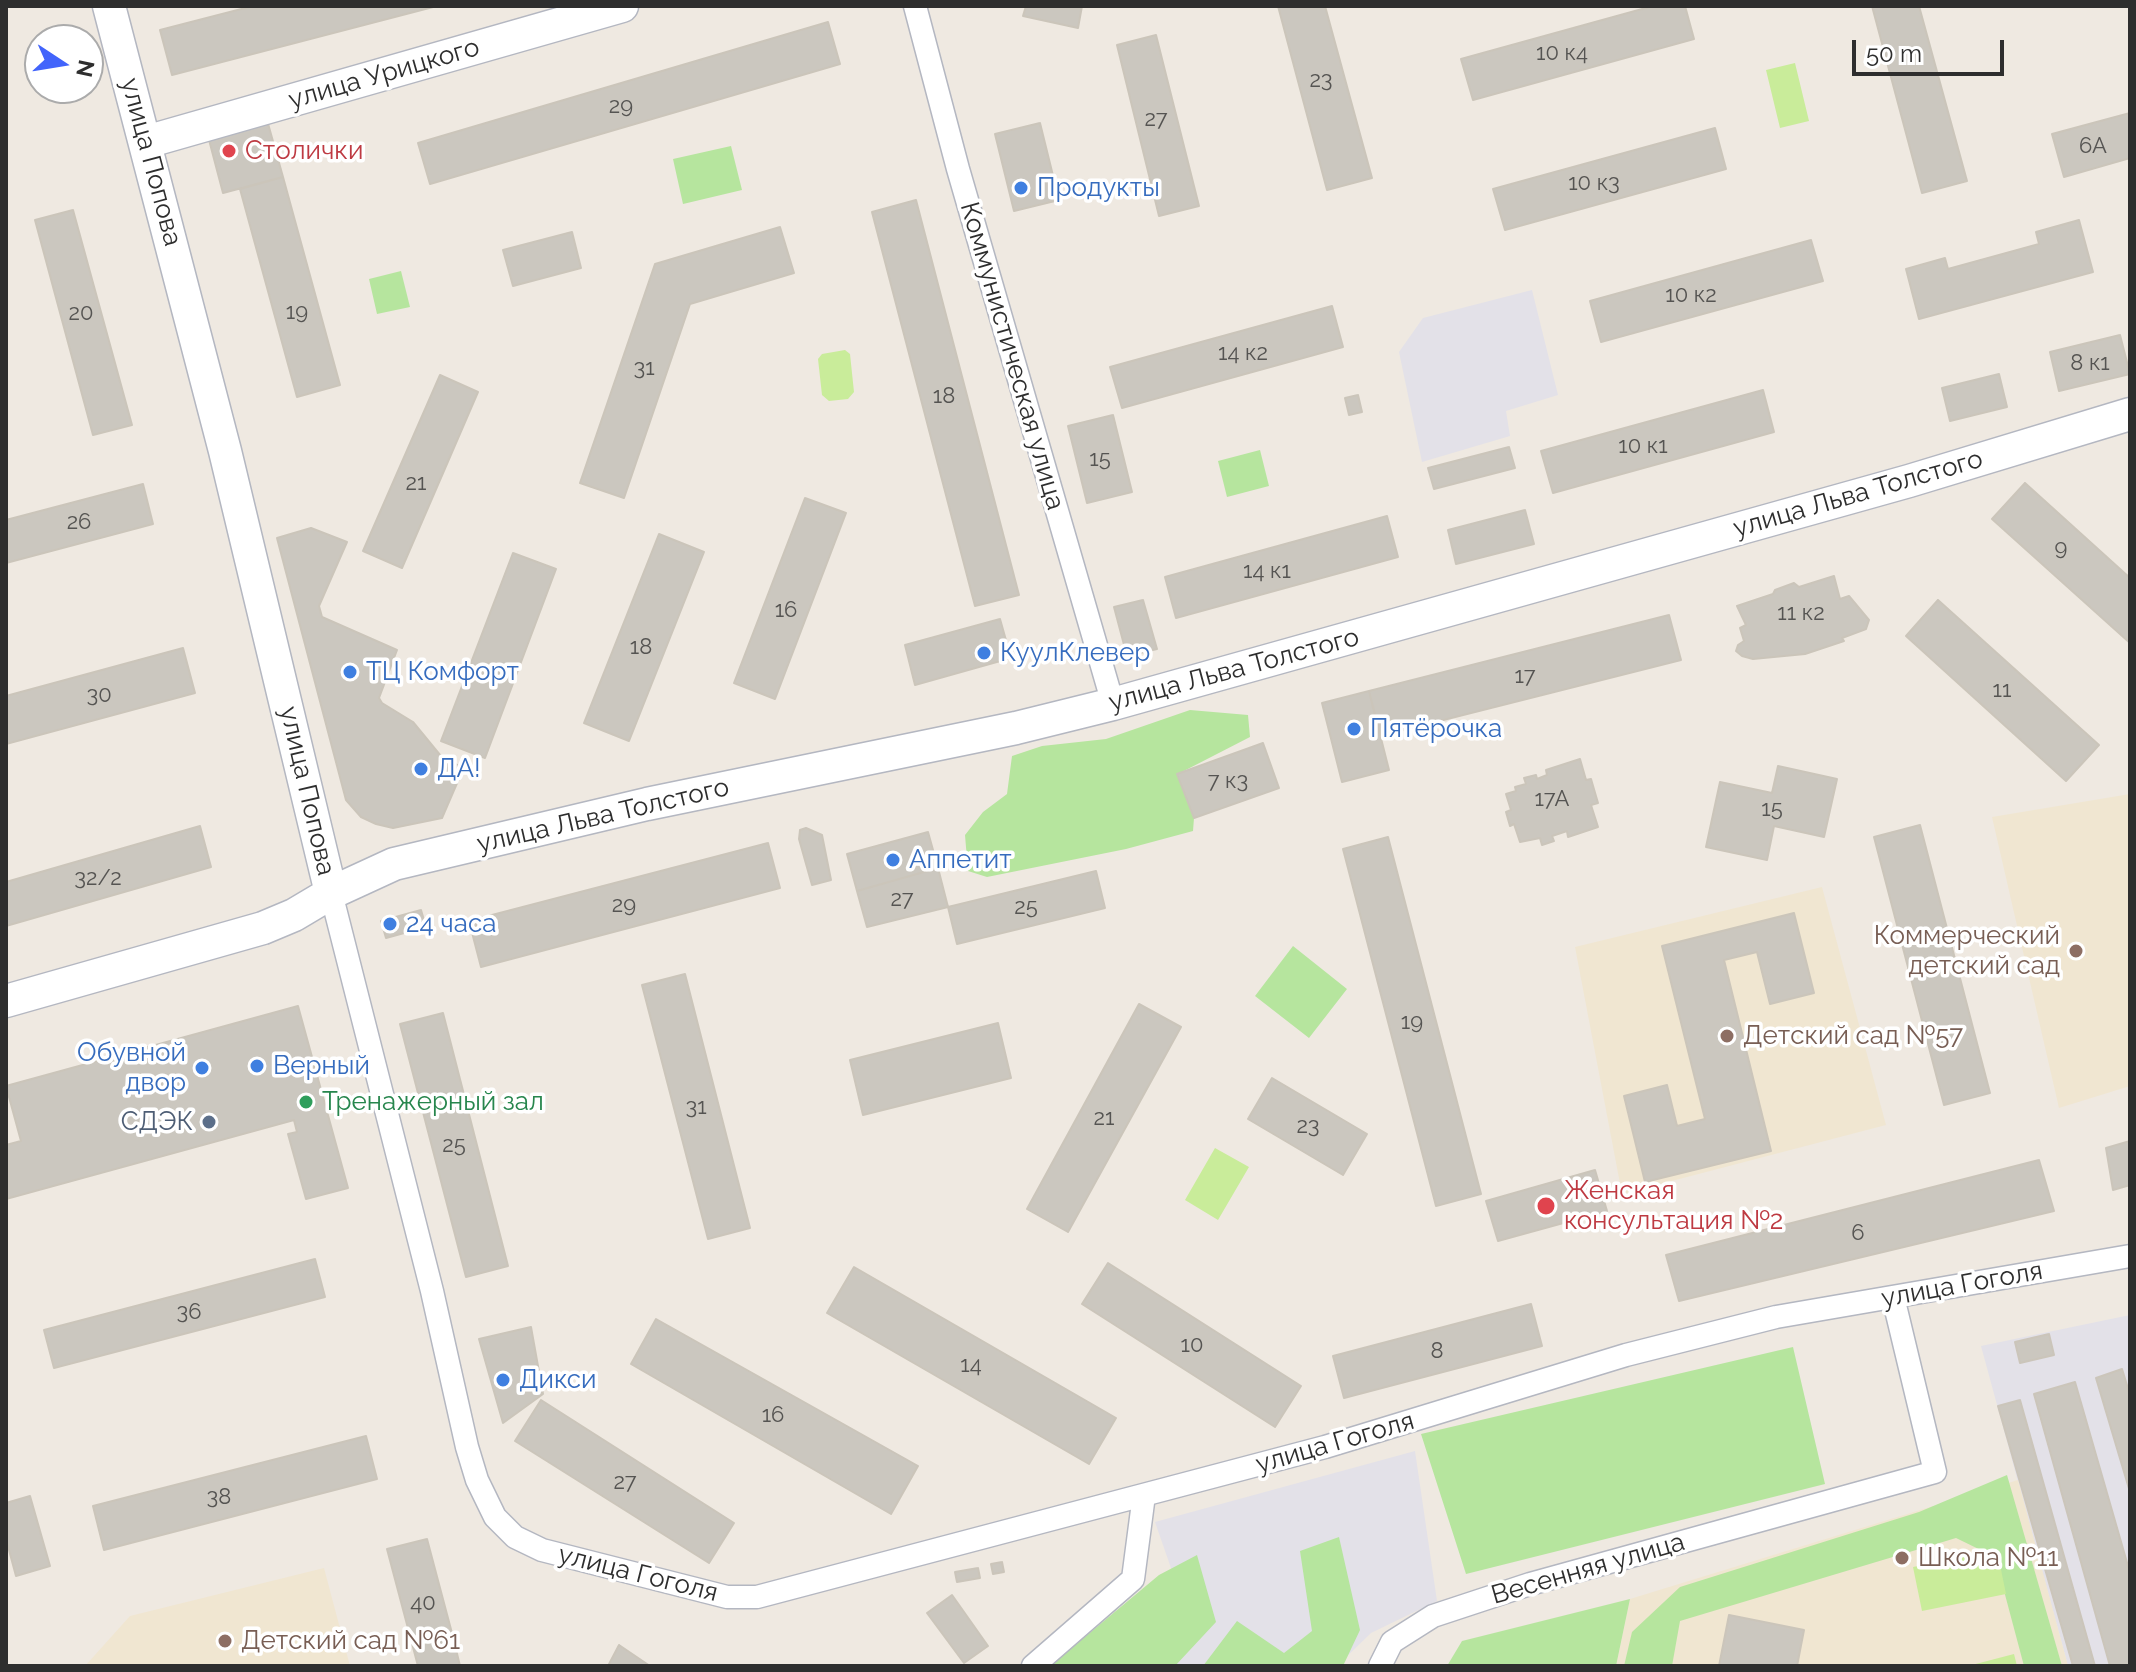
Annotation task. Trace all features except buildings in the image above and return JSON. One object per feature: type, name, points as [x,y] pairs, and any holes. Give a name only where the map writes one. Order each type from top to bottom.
[{"type":"street","name":"улица Попова","points":[[109,6],[225,451],[477,1480],[495,1517],[515,1537],[542,1550]]},
{"type":"street","name":"улица Урицкого","points":[[146,142],[622,6]]},
{"type":"street","name":"Коммунистическая улица","points":[[915,6],[958,169],[1113,704]]},
{"type":"street","name":"улица Льва Толстого","points":[[6,1001],[263,928],[394,864],[647,804],[1008,729],[1113,704],[1909,481],[2130,414]]},
{"type":"street","name":"улица Гоголя","points":[[542,1550],[727,1597],[757,1597],[1348,1441],[1626,1355],[1776,1317],[2130,1256]]},
{"type":"street","name":"Весенняя улица","points":[[1380,1666],[1392,1642],[1433,1616],[1530,1584],[1935,1472],[1893,1297]]},
{"type":"street","points":[[1033,1666],[1133,1579],[1144,1495]]},
{"type":"shaded area","points":[[1532,290],[1558,395],[1506,411],[1510,436],[1422,462],[1399,352],[1423,318]]},
{"type":"shaded area","name":"Коммерческий детский сад","points":[[2130,794],[2130,1086],[2059,1108],[1992,817]]},
{"type":"shaded area","name":"Детский сад №57","points":[[1822,887],[1886,1125],[1622,1194],[1575,947]]},
{"type":"shaded area","points":[[2130,1315],[2130,1666],[2068,1666],[1981,1346]]},
{"type":"shaded area","points":[[1415,1451],[1437,1601],[1371,1633],[1337,1666],[1132,1666],[1187,1614],[1155,1522]]},
{"type":"shaded area","name":"Школа №11","points":[[2018,1480],[2068,1666],[1616,1666],[1630,1599]]},
{"type":"shaded area","name":"Детский сад №61","points":[[324,1568],[350,1666],[85,1666],[130,1616]]},
{"type":"green space","points":[[1795,63],[1809,121],[1780,128],[1766,70]]},
{"type":"green space","points":[[731,146],[742,190],[683,204],[673,159]]},
{"type":"green space","points":[[401,271],[410,307],[377,314],[369,279]]},
{"type":"green space","points":[[845,350],[850,354],[854,392],[848,399],[829,401],[822,395],[818,359],[822,354]]},
{"type":"green space","points":[[1260,450],[1269,486],[1227,497],[1218,461]]},
{"type":"green space","points":[[1190,710],[1248,715],[1250,737],[1178,774],[1194,818],[1193,831],[1126,849],[987,877],[968,871],[965,835],[983,812],[1007,794],[1012,756],[1042,746],[1106,739]]},
{"type":"green space","points":[[1293,946],[1347,989],[1309,1038],[1255,996]]},
{"type":"green space","points":[[1215,1148],[1249,1167],[1218,1220],[1185,1200]]},
{"type":"green space","points":[[1793,1347],[1825,1484],[1466,1574],[1421,1434]]},
{"type":"green space","points":[[2007,1475],[2062,1666],[2024,1666],[1995,1557],[1956,1538],[1680,1621],[1672,1666],[1624,1666],[1632,1632],[1680,1587],[1919,1512]]},
{"type":"green space","points":[[1339,1537],[1360,1630],[1343,1666],[1203,1666],[1237,1621],[1284,1653],[1312,1631],[1300,1551]]},
{"type":"green space","points":[[1997,1550],[2006,1594],[1922,1611],[1913,1567]]},
{"type":"green space","points":[[1197,1555],[1216,1622],[1175,1666],[1050,1666],[1159,1575]]},
{"type":"green space","points":[[1630,1599],[1616,1666],[1447,1666],[1462,1641]]},
{"type":"green space","points":[[2014,1654],[2017,1666],[1968,1666]]},
{"type":"place","name":"Столички","points":[[229,151]]},
{"type":"place","name":"Продукты","points":[[1021,188]]},
{"type":"place","name":"КуулКлевер","points":[[984,653]]},
{"type":"place","name":"ТЦ Комфорт","points":[[350,672]]},
{"type":"place","name":"Пятёрочка","points":[[1354,729]]},
{"type":"place","name":"ДА!","points":[[421,769]]},
{"type":"place","name":"Аппетит","points":[[893,860]]},
{"type":"place","name":"24 часа","points":[[390,924]]},
{"type":"place","name":"Коммерческий детский сад","points":[[2076,951]]},
{"type":"place","name":"Детский сад №57","points":[[1727,1036]]},
{"type":"place","name":"Верный","points":[[257,1066]]},
{"type":"place","name":"Обувной двор","points":[[202,1068]]},
{"type":"place","name":"Тренажерный зал","points":[[306,1102]]},
{"type":"place","name":"СДЭК","points":[[209,1122]]},
{"type":"place","name":"Женская консультация №2","points":[[1546,1206]]},
{"type":"place","name":"Дикси","points":[[503,1380]]},
{"type":"place","name":"Школа №11","points":[[1902,1558]]},
{"type":"place","name":"Детский сад №61","points":[[225,1641]]}]
